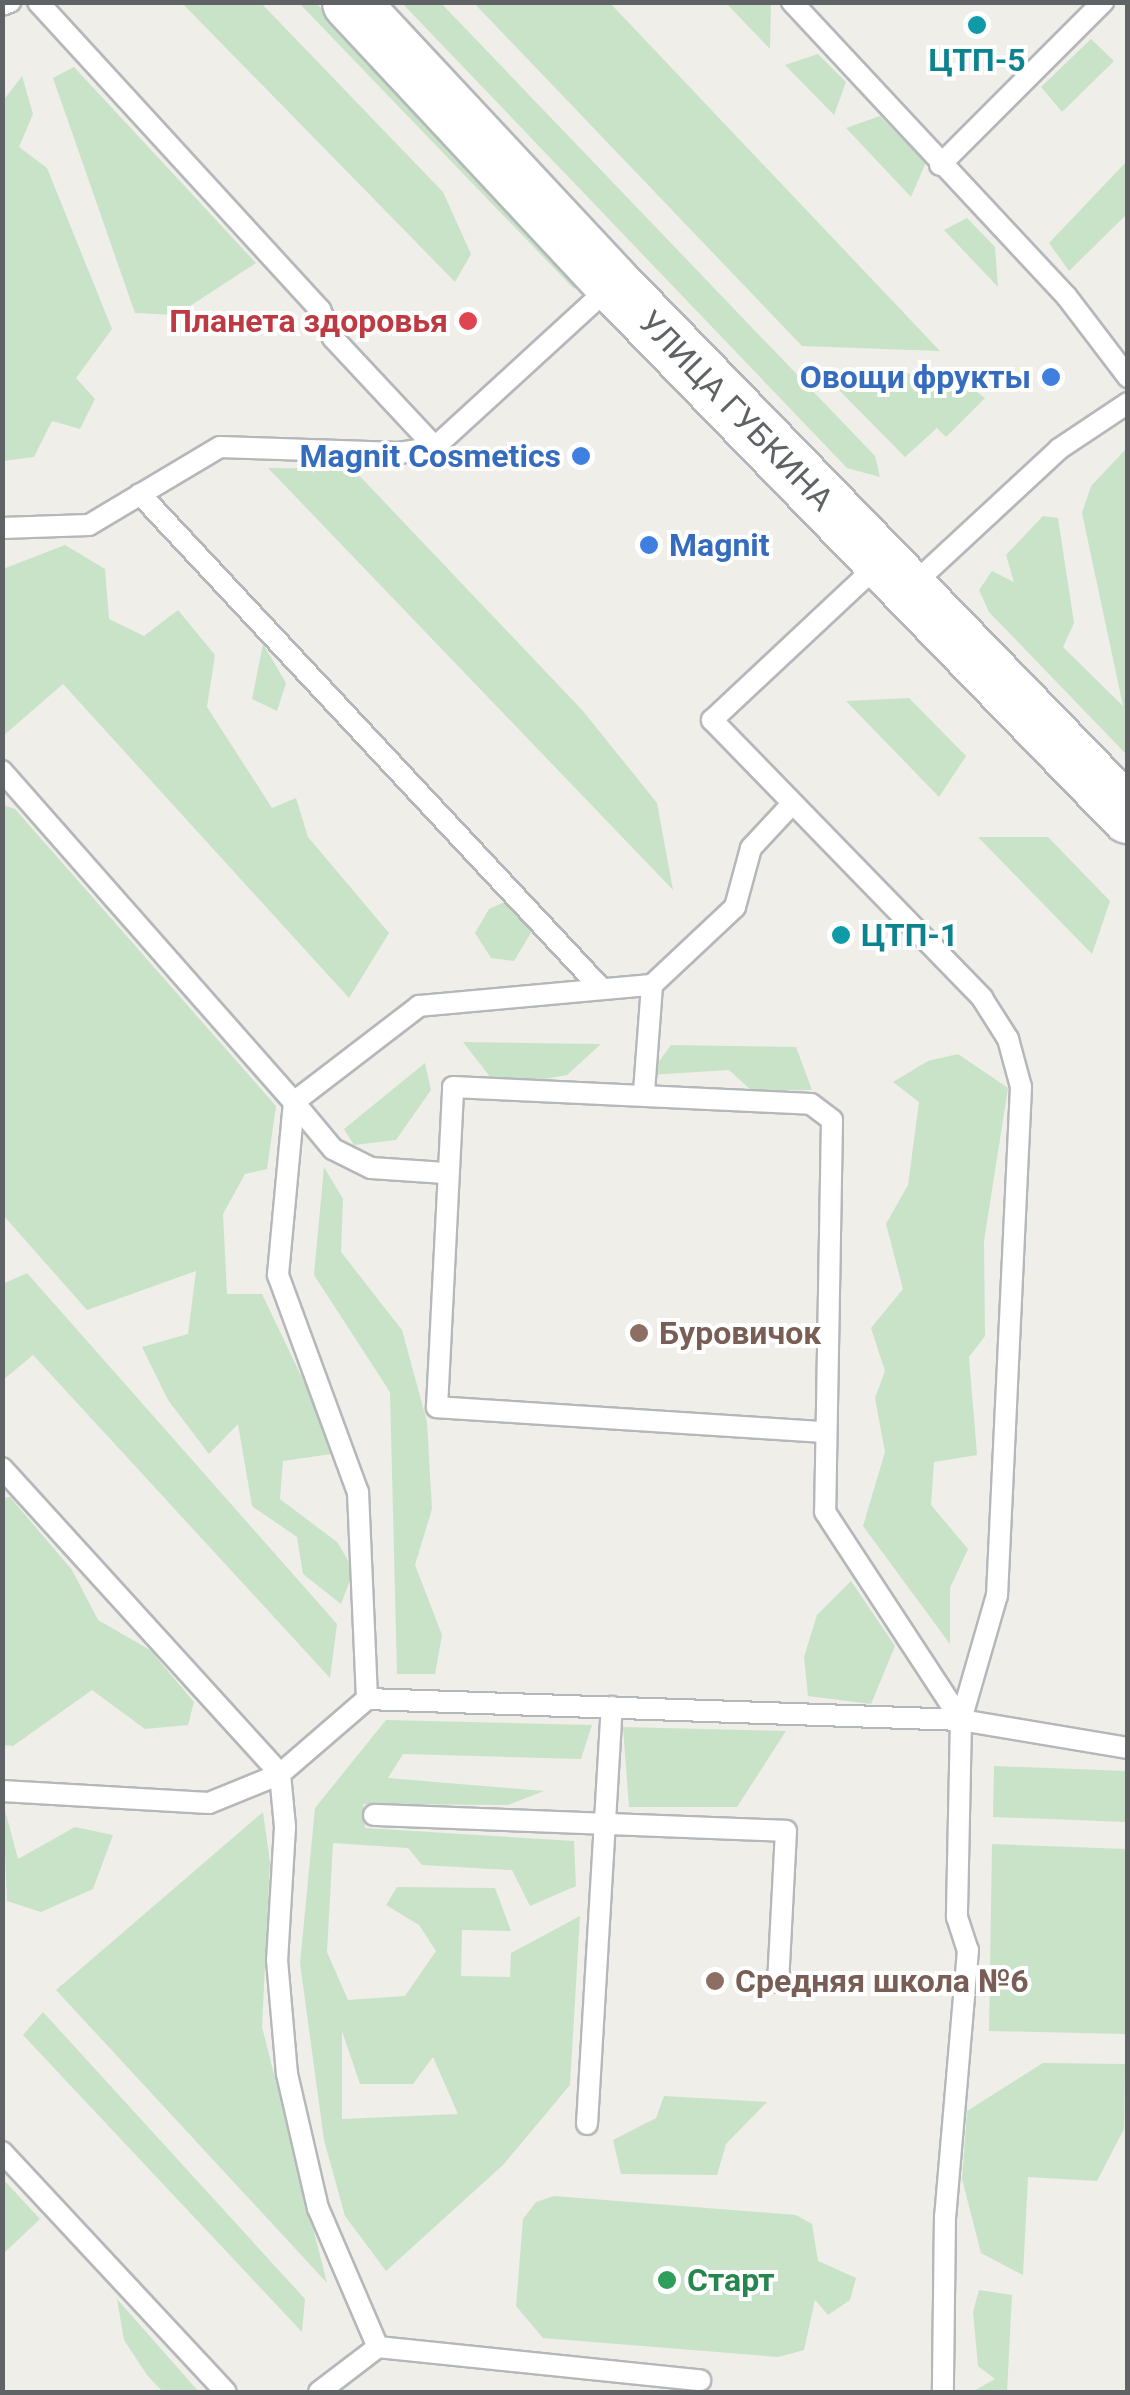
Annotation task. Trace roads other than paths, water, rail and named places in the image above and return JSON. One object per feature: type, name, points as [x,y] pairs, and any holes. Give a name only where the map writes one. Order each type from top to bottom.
[{"type":"main road","name":"УЛИЦА ГУБКИНА","points":[[350,2],[613,284],[1128,815]]},
{"type":"lane","points":[[2,5],[10,2]]},
{"type":"lane","points":[[38,2],[320,310],[333,338],[435,447]]},
{"type":"lane","points":[[792,2],[1067,297],[1128,377]]},
{"type":"lane","points":[[940,165],[1102,2]]},
{"type":"lane","points":[[2,528],[89,525],[220,447],[399,453],[435,447],[613,284]]},
{"type":"lane","points":[[943,2392],[946,2198],[968,1950],[957,1917],[961,1720],[996,1595],[1021,1087],[1008,1040],[982,998],[790,806],[712,720],[1060,449],[1128,403]]},
{"type":"lane","points":[[140,494],[598,985]]},
{"type":"lane","points":[[2,771],[334,1149],[371,1168],[445,1173]]},
{"type":"lane","points":[[644,1092],[652,986],[735,906],[751,848],[790,806]]},
{"type":"lane","points":[[367,1699],[358,1492],[278,1275],[294,1102],[419,1006],[598,985],[652,986]]},
{"type":"lane","points":[[822,1432],[436,1407],[445,1173],[454,1086],[644,1092],[811,1104],[832,1120],[822,1432],[825,1512],[961,1720]]},
{"type":"lane","points":[[2,1468],[280,1774],[285,1827],[277,1960],[287,2074],[318,2208],[378,2347]]},
{"type":"lane","points":[[2,1791],[190,1804],[232,1796],[280,1774],[367,1699],[961,1720],[1128,1748]]},
{"type":"lane","points":[[587,2124],[612,1707]]},
{"type":"lane","points":[[374,1814],[786,1830],[778,1982]]},
{"type":"lane","points":[[2,2152],[226,2392]]},
{"type":"lane","points":[[319,2392],[378,2347],[700,2380]]},
{"type":"place","name":"ЦТП-5","points":[[977,25]]},
{"type":"place","name":"Планета здоровья","points":[[468,321]]},
{"type":"place","name":"Овощи фрукты","points":[[1051,377]]},
{"type":"place","name":"Magnit Cosmetics","points":[[581,456]]},
{"type":"place","name":"Magnit","points":[[649,545]]},
{"type":"place","name":"ЦТП-1","points":[[841,935]]},
{"type":"place","name":"Буровичок","points":[[639,1333]]},
{"type":"place","name":"Средняя школа №6","points":[[715,1981]]},
{"type":"place","name":"Старт","points":[[667,2280]]}]
